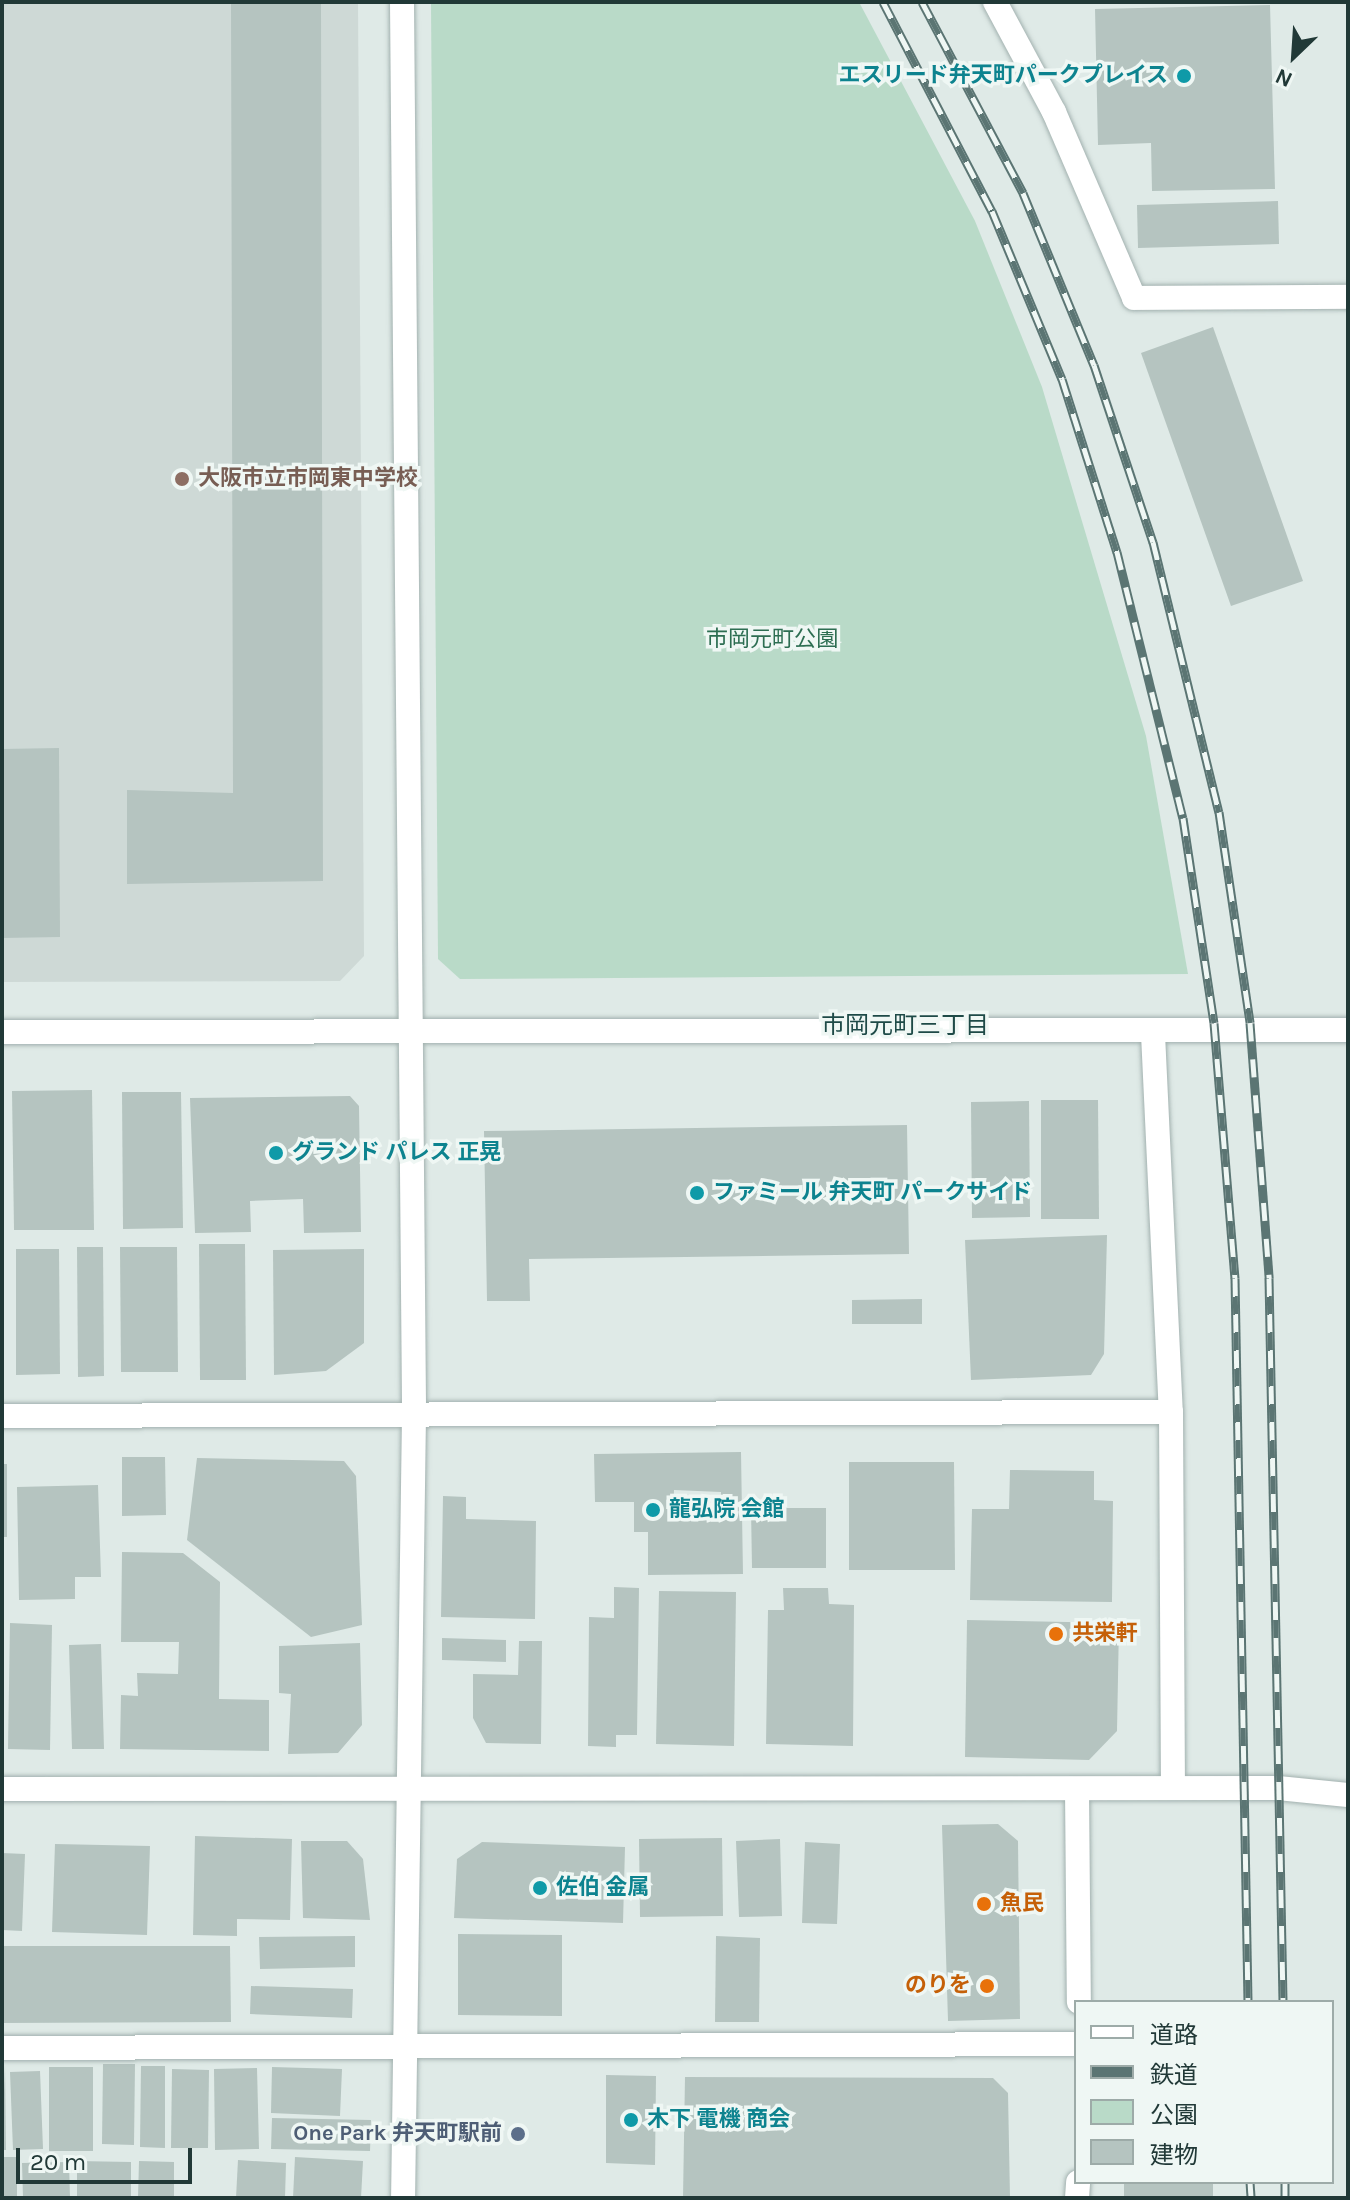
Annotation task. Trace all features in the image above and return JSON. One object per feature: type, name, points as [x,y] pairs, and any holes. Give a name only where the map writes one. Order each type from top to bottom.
[{"type":"street","points":[[402,2],[414,1415],[409,1788],[400,2048],[403,2198]]},
{"type":"street","points":[[995,2],[1054,112],[1134,298],[1348,297]]},
{"type":"street","points":[[2,1032],[410,1027],[1153,1034],[1348,1030]]},
{"type":"street","points":[[1153,1034],[1171,1412],[1173,1788]]},
{"type":"street","points":[[2,1416],[1171,1412]]},
{"type":"street","points":[[2,1789],[1173,1788],[1348,1795]]},
{"type":"street","points":[[1077,1789],[1079,2000]]},
{"type":"street","points":[[2,2048],[1074,2044]]},
{"type":"shaded area","name":"大阪市立市岡東中学校","points":[[2,2],[358,2],[364,956],[340,981],[2,982]]},
{"type":"green space","name":"市岡元町公園","points":[[431,2],[859,2],[975,221],[1042,387],[1146,736],[1188,974],[460,979],[438,959]]},
{"type":"building","points":[[231,2],[321,2],[323,881],[127,884],[127,790],[233,793]]},
{"type":"building","name":"エスリード弁天町パークプレイス","points":[[1270,5],[1275,189],[1152,191],[1151,143],[1098,145],[1095,9]]},
{"type":"building","points":[[1278,201],[1279,244],[1138,248],[1137,205]]},
{"type":"building","points":[[1213,327],[1303,581],[1231,606],[1141,353]]},
{"type":"building","points":[[59,748],[60,937],[2,938],[2,749]]},
{"type":"building","points":[[92,1090],[94,1230],[14,1230],[12,1091]]},
{"type":"building","points":[[122,1092],[181,1092],[183,1228],[123,1229]]},
{"type":"building","name":"グランド パレス 正晃","points":[[350,1096],[359,1106],[361,1232],[304,1233],[303,1199],[250,1201],[251,1232],[195,1233],[190,1098]]},
{"type":"building","points":[[1041,1100],[1098,1100],[1099,1219],[1041,1219]]},
{"type":"building","points":[[1029,1101],[1030,1217],[972,1218],[971,1102]]},
{"type":"building","name":"ファミール 弁天町 パークサイド","points":[[907,1125],[909,1254],[529,1259],[530,1301],[487,1301],[484,1131]]},
{"type":"building","points":[[1107,1235],[1104,1354],[1091,1375],[971,1380],[965,1240]]},
{"type":"building","points":[[199,1244],[245,1244],[246,1380],[200,1380]]},
{"type":"building","points":[[77,1247],[103,1247],[104,1376],[78,1377]]},
{"type":"building","points":[[120,1247],[177,1247],[178,1372],[121,1372]]},
{"type":"building","points":[[16,1249],[59,1249],[60,1374],[16,1375]]},
{"type":"building","points":[[364,1249],[364,1343],[326,1371],[274,1375],[273,1250]]},
{"type":"building","points":[[922,1299],[922,1324],[852,1324],[852,1300]]},
{"type":"building","name":"龍弘院 会館","points":[[741,1452],[743,1574],[648,1575],[648,1532],[634,1532],[634,1502],[595,1502],[594,1454]],"holes":[[[674,1490],[721,1492],[720,1519],[673,1519]]]},
{"type":"building","points":[[122,1457],[165,1457],[166,1515],[122,1516]]},
{"type":"building","points":[[197,1458],[344,1461],[356,1476],[362,1625],[311,1637],[187,1540]]},
{"type":"building","points":[[849,1462],[954,1462],[955,1570],[849,1570]]},
{"type":"building","points":[[2,1464],[7,1464],[7,1537],[2,1537]]},
{"type":"building","points":[[1010,1470],[1094,1471],[1094,1500],[1113,1501],[1112,1602],[970,1600],[972,1509],[1009,1509]]},
{"type":"building","points":[[98,1485],[101,1577],[75,1577],[75,1599],[19,1600],[17,1487]]},
{"type":"building","points":[[443,1496],[466,1497],[466,1519],[536,1521],[535,1619],[441,1617]]},
{"type":"building","points":[[751,1508],[826,1508],[826,1568],[752,1568]]},
{"type":"building","points":[[122,1552],[183,1553],[220,1582],[219,1699],[269,1700],[269,1751],[120,1749],[121,1695],[138,1696],[137,1673],[178,1674],[179,1642],[121,1642]]},
{"type":"building","points":[[614,1587],[639,1588],[637,1735],[616,1735],[616,1747],[588,1746],[589,1617],[614,1618]]},
{"type":"building","points":[[783,1588],[828,1588],[829,1604],[854,1605],[853,1746],[766,1744],[768,1610],[784,1610]]},
{"type":"building","points":[[659,1591],[736,1592],[734,1746],[656,1744]]},
{"type":"building","points":[[967,1620],[1119,1623],[1117,1731],[1089,1760],[965,1757]]},
{"type":"building","points":[[10,1623],[52,1625],[50,1750],[8,1749]]},
{"type":"building","points":[[442,1638],[506,1640],[506,1662],[442,1660]]},
{"type":"building","points":[[519,1641],[542,1641],[541,1744],[486,1743],[473,1718],[473,1674],[518,1675]]},
{"type":"building","points":[[360,1643],[362,1725],[338,1753],[288,1754],[291,1694],[279,1693],[279,1646]]},
{"type":"building","points":[[101,1644],[104,1749],[72,1749],[69,1645]]},
{"type":"building","points":[[998,1824],[1018,1841],[1020,2019],[948,2021],[942,1825]]},
{"type":"building","points":[[195,1836],[292,1839],[290,1920],[237,1919],[237,1936],[193,1935]]},
{"type":"building","points":[[722,1838],[723,1916],[640,1917],[639,1839]]},
{"type":"building","points":[[780,1839],[782,1916],[739,1917],[736,1841]]},
{"type":"building","points":[[301,1841],[347,1841],[363,1859],[370,1920],[303,1918]]},
{"type":"building","name":"佐伯 金属","points":[[482,1842],[625,1847],[623,1923],[454,1918],[457,1859]]},
{"type":"building","points":[[805,1842],[840,1844],[837,1924],[802,1923]]},
{"type":"building","points":[[55,1844],[150,1846],[147,1935],[52,1932]]},
{"type":"building","points":[[2,1853],[25,1854],[22,1931],[2,1930]]},
{"type":"building","points":[[458,1934],[562,1935],[562,2016],[458,2015]]},
{"type":"building","points":[[355,1936],[355,1967],[260,1969],[259,1937]]},
{"type":"building","points":[[716,1936],[760,1938],[759,2022],[715,2022]]},
{"type":"building","points":[[2,1946],[230,1946],[231,2022],[2,2023]]},
{"type":"building","points":[[251,1986],[353,1989],[352,2018],[250,2014]]},
{"type":"building","points":[[5,2064],[6,2150],[2,2150]]},
{"type":"building","points":[[103,2064],[135,2064],[134,2145],[102,2144]]},
{"type":"building","points":[[141,2066],[165,2066],[165,2148],[140,2147]]},
{"type":"building","points":[[49,2067],[93,2067],[93,2151],[49,2151]]},
{"type":"building","points":[[272,2067],[342,2069],[340,2116],[271,2113]]},
{"type":"building","points":[[257,2068],[259,2149],[215,2150],[214,2069]]},
{"type":"building","points":[[172,2069],[209,2070],[208,2148],[171,2148]]},
{"type":"building","points":[[40,2071],[43,2149],[13,2150],[10,2072]]},
{"type":"building","name":"木下 電機 商会","points":[[606,2075],[656,2076],[655,2165],[606,2163]]},
{"type":"building","points":[[685,2077],[993,2078],[1008,2093],[1010,2198],[683,2198]]},
{"type":"building","points":[[272,2118],[371,2120],[370,2151],[271,2149]]},
{"type":"building","points":[[2,2157],[17,2157],[17,2198],[2,2198]]},
{"type":"building","points":[[295,2157],[363,2161],[361,2198],[293,2198]]},
{"type":"building","points":[[238,2160],[286,2163],[285,2198],[236,2198]]},
{"type":"building","points":[[77,2161],[131,2162],[131,2198],[77,2198]]},
{"type":"building","points":[[139,2161],[174,2162],[174,2198],[138,2198]]},
{"type":"building","points":[[69,2162],[70,2198],[23,2198],[22,2163]]},
{"type":"building","points":[[1124,2184],[1213,2184],[1213,2198],[1124,2198]]},
{"type":"railway","points":[[883,2],[992,211],[1062,379],[1117,552],[1183,818],[1214,1023],[1235,1278],[1248,2000]]},
{"type":"railway","points":[[922,2],[1023,193],[1094,365],[1153,542],[1219,812],[1250,1023],[1269,1278],[1283,2000]]},
{"type":"railway","points":[[1250,2184],[1251,2198]]},
{"type":"railway","points":[[1285,2184],[1285,2198]]},
{"type":"place","name":"エスリード弁天町パークプレイス","points":[[1184,76]]},
{"type":"place","name":"大阪市立市岡東中学校","points":[[182,479]]},
{"type":"place","name":"グランド パレス 正晃","points":[[276,1153]]},
{"type":"place","name":"ファミール 弁天町 パークサイド","points":[[697,1193]]},
{"type":"place","name":"龍弘院 会館","points":[[653,1510]]},
{"type":"place","name":"共栄軒","points":[[1056,1634]]},
{"type":"place","name":"佐伯 金属","points":[[540,1888]]},
{"type":"place","name":"魚民","points":[[984,1904]]},
{"type":"place","name":"のりを","points":[[987,1986]]},
{"type":"place","name":"木下 電機 商会","points":[[631,2120]]},
{"type":"place","name":"One Park 弁天町駅前","points":[[518,2134]]},
{"type":"district","name":"市岡元町三丁目","points":[[905,1026]]}]
